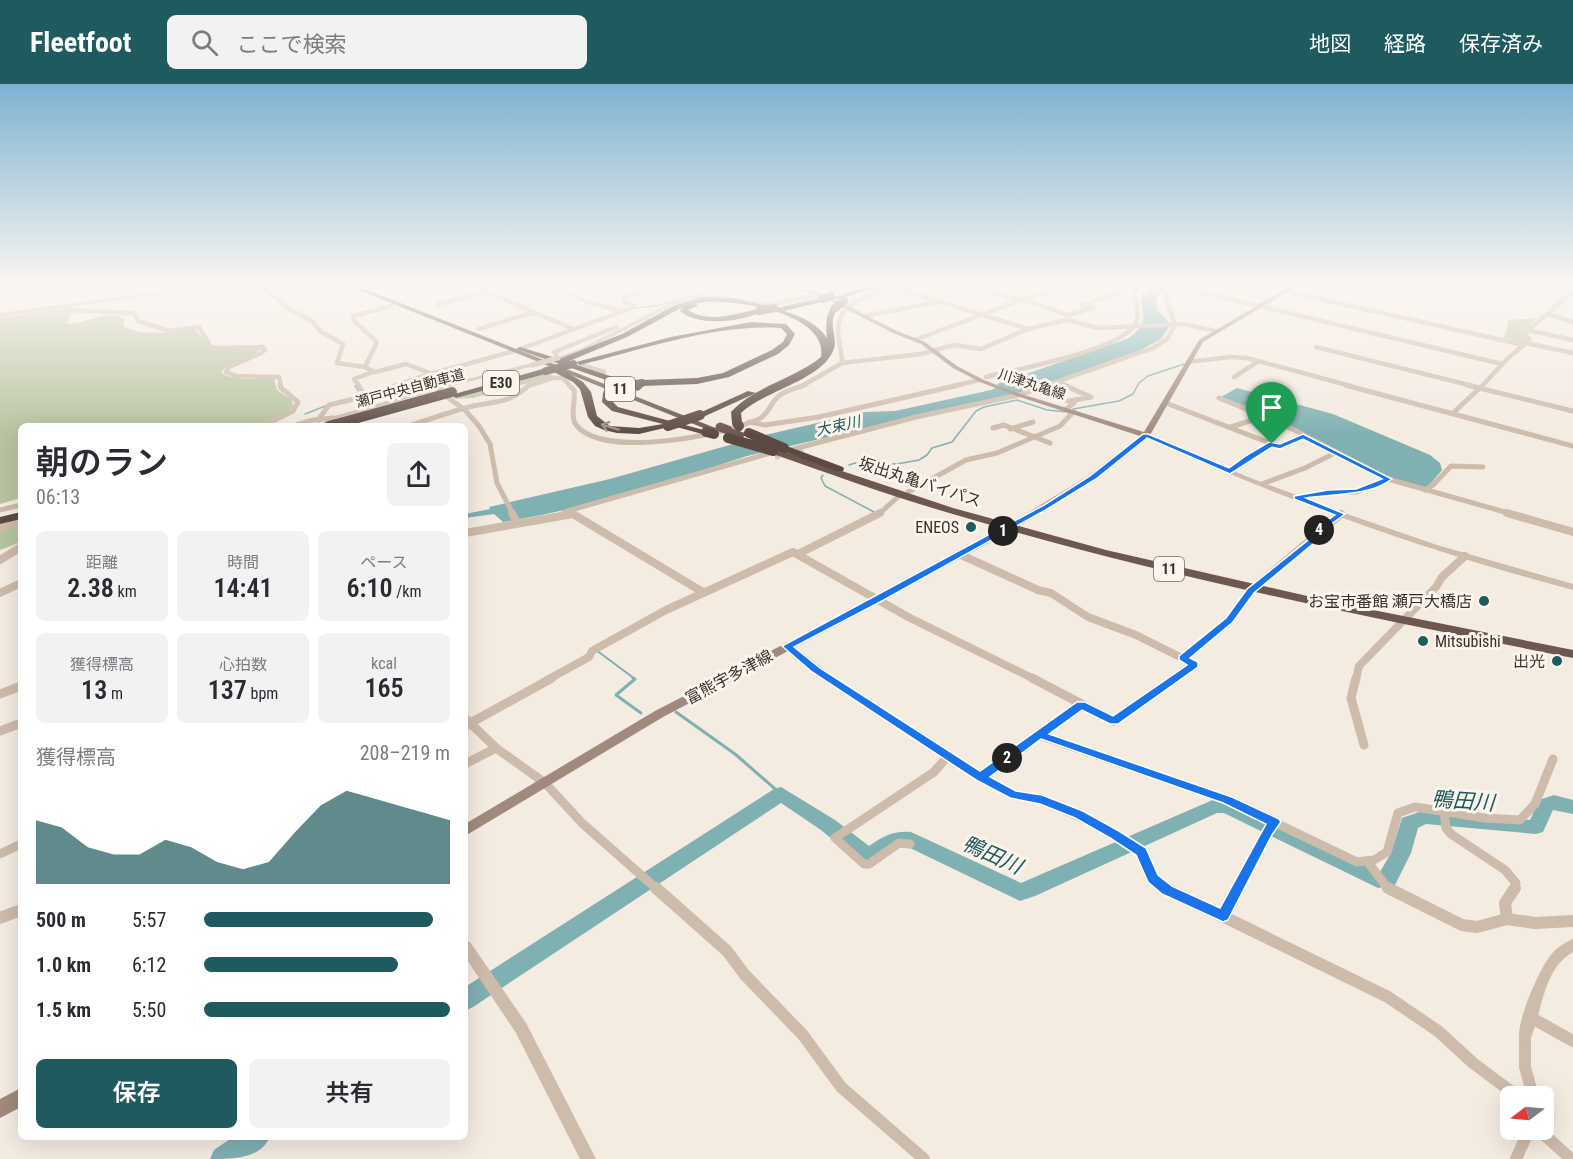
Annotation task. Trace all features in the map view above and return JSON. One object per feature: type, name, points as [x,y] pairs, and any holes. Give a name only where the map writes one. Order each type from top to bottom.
[{"type":"highway","name":"11","points":[[478,335],[729,431]]},
{"type":"highway","name":"11","points":[[490,335],[517,350]]},
{"type":"highway","points":[[566,361],[626,335]]},
{"type":"highway","points":[[674,337],[681,335]]},
{"type":"highway","points":[[674,337],[684,335]]},
{"type":"highway","points":[[776,352],[786,343],[790,335]]},
{"type":"highway","points":[[517,350],[616,382],[654,390],[682,389],[704,385],[746,367],[795,342],[800,335]]},
{"type":"highway","points":[[822,335],[827,352],[825,359]]},
{"type":"highway","points":[[729,431],[735,415],[743,406],[825,359],[831,345],[830,335]]},
{"type":"highway","name":"瀬戸中央自動車道","points":[[354,423],[539,368],[674,337]]},
{"type":"highway","points":[[517,350],[580,383],[587,393],[592,415],[603,426],[634,431],[668,426],[793,378]]},
{"type":"highway","points":[[746,367],[710,379],[642,383],[619,387],[608,394],[607,402],[615,409],[729,431],[780,451]]},
{"type":"highway","name":"瀬戸中央自動車道","points":[[331,423],[454,393],[539,368]]},
{"type":"highway","points":[[729,431],[780,451]]},
{"type":"highway","name":"坂出丸亀バイパス","points":[[780,451],[839,469],[904,494]]},
{"type":"highway","name":"坂出丸亀バイパス","points":[[780,451],[904,494],[1013,525],[1257,586],[1573,654]]},
{"type":"highway","points":[[0,515],[18,511]]},
{"type":"highway","points":[[0,521],[18,516]]},
{"type":"highway","name":"坂出丸亀バイパス","points":[[1405,618],[1573,647]]},
{"type":"main road","name":"川津丸亀線","points":[[905,335],[934,351],[955,367],[1018,395],[1070,407],[1146,435]]},
{"type":"main road","name":"富熊宇多津線","points":[[468,829],[659,714],[879,599],[1013,525],[1093,477],[1146,435],[1201,341],[1210,335]]},
{"type":"main road","points":[[0,1109],[18,1099]]},
{"type":"street","points":[[204,335],[210,346],[216,348],[263,347],[265,350],[261,353],[229,367],[226,372],[237,376],[279,377],[281,388],[298,402],[293,411],[269,423]]},
{"type":"street","points":[[327,335],[343,344],[337,363],[365,367],[373,372]]},
{"type":"street","points":[[365,367],[377,342],[370,335]]},
{"type":"street","points":[[318,420],[328,405],[517,350],[557,335]]},
{"type":"street","points":[[598,335],[554,352],[566,361],[604,372]]},
{"type":"street","points":[[306,423],[318,420],[331,423],[436,390],[566,361],[611,335]]},
{"type":"street","points":[[839,335],[842,363]]},
{"type":"street","points":[[915,340],[928,335]]},
{"type":"street","points":[[729,431],[763,416],[777,397],[803,386],[842,363],[934,351],[954,345],[981,349],[1014,335]]},
{"type":"street","points":[[419,423],[464,409],[508,400],[530,384],[561,378],[574,390],[573,414],[578,426],[586,433],[605,440],[634,444],[652,442],[819,417],[983,380],[1116,340],[1123,335]]},
{"type":"street","points":[[714,470],[791,445],[1036,390],[1153,348],[1167,339],[1169,335]]},
{"type":"street","points":[[1379,335],[1502,364]]},
{"type":"street","points":[[1485,335],[1573,353]]},
{"type":"street","points":[[1454,413],[1456,408],[1480,388],[1506,357],[1525,344],[1529,339],[1526,335]]},
{"type":"street","points":[[1551,335],[1573,340]]},
{"type":"street","points":[[1316,347],[1573,411]]},
{"type":"street","points":[[1564,352],[1573,347]]},
{"type":"street","points":[[1188,362],[1237,357],[1259,361],[1573,446]]},
{"type":"street","points":[[1234,377],[1259,361]]},
{"type":"street","points":[[365,396],[354,379],[406,364],[445,379],[446,381],[436,385],[436,390]]},
{"type":"street","points":[[798,554],[876,517],[904,494],[966,460],[997,453],[1060,426],[1070,407],[1091,397],[1058,382]]},
{"type":"street","points":[[436,390],[464,409],[479,426],[490,444],[497,483],[517,523]]},
{"type":"street","points":[[1036,390],[1070,407]]},
{"type":"street","points":[[1219,398],[1265,416],[1388,479],[1573,532]]},
{"type":"street","points":[[1166,403],[1231,426],[1280,447],[1303,436]]},
{"type":"street","points":[[1231,426],[1265,416]]},
{"type":"street","points":[[1010,429],[1033,422]]},
{"type":"street","points":[[993,429],[1004,425],[1027,436],[1048,442],[1037,445]]},
{"type":"street","points":[[804,450],[853,435],[852,433]]},
{"type":"street","points":[[1146,435],[1296,498],[1465,556],[1573,587]]},
{"type":"street","points":[[724,465],[833,437]]},
{"type":"street","points":[[1230,471],[1249,456],[1272,444]]},
{"type":"street","points":[[533,520],[780,451]]},
{"type":"street","points":[[1262,484],[1305,468],[1335,453]]},
{"type":"street","points":[[1425,490],[1432,488],[1450,466],[1483,468]]},
{"type":"street","points":[[1296,498],[1328,492],[1357,492],[1388,479]]},
{"type":"street","points":[[0,510],[18,506]]},
{"type":"street","points":[[468,532],[573,514],[700,591]]},
{"type":"street","points":[[1183,658],[1230,620],[1257,586],[1317,536],[1317,532],[1341,514]]},
{"type":"street","points":[[0,528],[18,522]]},
{"type":"street","points":[[0,560],[18,549]]},
{"type":"street","points":[[468,721],[589,657],[592,651],[606,642],[700,591],[793,552],[868,596],[879,599],[910,618],[987,654],[1114,721],[1194,664],[1136,635],[1088,616],[1051,593],[1038,590],[959,554]]},
{"type":"street","points":[[1364,745],[1351,698],[1356,672],[1366,656],[1465,556]]},
{"type":"street","points":[[0,592],[18,584]]},
{"type":"street","points":[[787,646],[816,670],[981,777],[1014,795],[1042,800],[1073,812],[1115,834],[1142,852],[1153,878],[1167,890],[1388,997],[1438,1031],[1473,1063],[1504,1086]]},
{"type":"street","points":[[0,694],[18,687]]},
{"type":"street","points":[[981,777],[1081,705]]},
{"type":"street","points":[[0,731],[18,724]]},
{"type":"street","points":[[468,724],[496,748],[545,783],[582,823],[728,951],[745,975],[803,1035],[841,1087],[924,1159]]},
{"type":"street","points":[[1039,735],[1228,800],[1357,862],[1374,860],[1387,852],[1398,813],[1415,807],[1485,818],[1520,820],[1535,804],[1553,759]]},
{"type":"street","points":[[468,762],[496,748]]},
{"type":"street","points":[[909,844],[899,843],[868,864],[864,864],[835,838],[934,772],[947,757]]},
{"type":"street","points":[[1444,811],[1446,828],[1451,834],[1505,870],[1516,883],[1505,903],[1507,919]]},
{"type":"street","points":[[1223,916],[1267,832],[1275,822]]},
{"type":"street","points":[[0,854],[18,845]]},
{"type":"street","points":[[1367,861],[1389,890],[1462,925],[1474,928],[1485,927],[1507,919],[1520,922],[1573,921]]},
{"type":"street","points":[[0,918],[18,911]]},
{"type":"street","points":[[1530,1086],[1525,1067],[1525,1035],[1540,983],[1556,960],[1568,947],[1573,945]]},
{"type":"street","points":[[468,950],[521,1028],[588,1159]]},
{"type":"street","points":[[1530,1017],[1573,1041]]},
{"type":"street","points":[[1515,1159],[1524,1140]]},
{"type":"street","points":[[1550,1140],[1570,1159]]},
{"type":"green space","points":[[0,335],[200,335],[210,348],[259,349],[252,356],[230,365],[221,372],[239,378],[274,378],[277,390],[292,400],[293,406],[289,411],[265,423],[18,423],[18,499],[0,504]]},
{"type":"green space","points":[[1505,335],[1525,337],[1524,343],[1503,338]]},
{"type":"green space","points":[[549,373],[553,376],[473,398],[453,399]]},
{"type":"green space","points":[[18,524],[18,543],[0,550],[0,530]]},
{"type":"water","name":"大束川","points":[[1132,335],[1164,335],[1141,350],[1022,392],[747,456],[657,485],[565,510],[503,522],[494,514],[468,518],[468,513],[490,509],[489,507],[610,479],[765,435],[865,412],[895,411],[991,390],[999,386],[997,384],[1127,339]]},
{"type":"water","points":[[1237,388],[1333,414],[1430,455],[1440,463],[1442,470],[1427,488],[1392,480],[1221,397]]},
{"type":"waterway","points":[[1073,409],[1119,401],[1133,394],[1139,383],[1148,376],[1184,364]]},
{"type":"waterway","points":[[355,386],[362,396]]},
{"type":"waterway","points":[[849,465],[855,463],[897,464],[919,460],[932,448],[952,442],[976,411],[984,407],[1017,400],[1047,410],[1068,412]]},
{"type":"waterway","points":[[305,414],[328,405]]},
{"type":"waterway","points":[[823,475],[821,478],[825,486],[874,512]]},
{"type":"waterway","points":[[596,650],[635,679]]},
{"type":"waterway","points":[[635,679],[616,695],[641,713]]},
{"type":"waterway","points":[[676,712],[735,754],[781,794]]},
{"type":"waterway","name":"鴨田川","points":[[468,998],[781,794],[828,825],[863,853],[871,855],[894,839],[911,840],[1020,892],[1215,806],[1227,806],[1378,880],[1388,879],[1401,853],[1409,823],[1425,817],[1536,827],[1546,805],[1554,802],[1573,807]]},
{"type":"waterway","name":"鴨田川","points":[[223,1159],[252,1140]]},
{"type":"tunnel","points":[[775,457],[804,450]]},
{"type":"place","name":"ENEOS","points":[[971,527]]},
{"type":"place","name":"お宝市番館 瀬戸大橋店","points":[[1484,601]]},
{"type":"place","name":"Mitsubishi","points":[[1423,641]]},
{"type":"place","name":"出光","points":[[1557,661]]},
{"type":"route","points":[[1272,444],[1249,456],[1230,471],[1146,435],[1130,450],[1093,477],[1047,506],[879,599],[787,646],[816,670],[949,759],[981,777],[1039,735],[1228,800],[1275,822],[1267,832],[1223,916],[1167,890],[1153,878],[1142,852],[1115,834],[1079,815],[1042,800],[1014,795],[981,777],[1039,735],[1081,705],[1114,721],[1194,664],[1183,658],[1230,620],[1250,591],[1341,514],[1296,498],[1328,492],[1357,492],[1388,479],[1303,436],[1280,447],[1272,444]]}]
